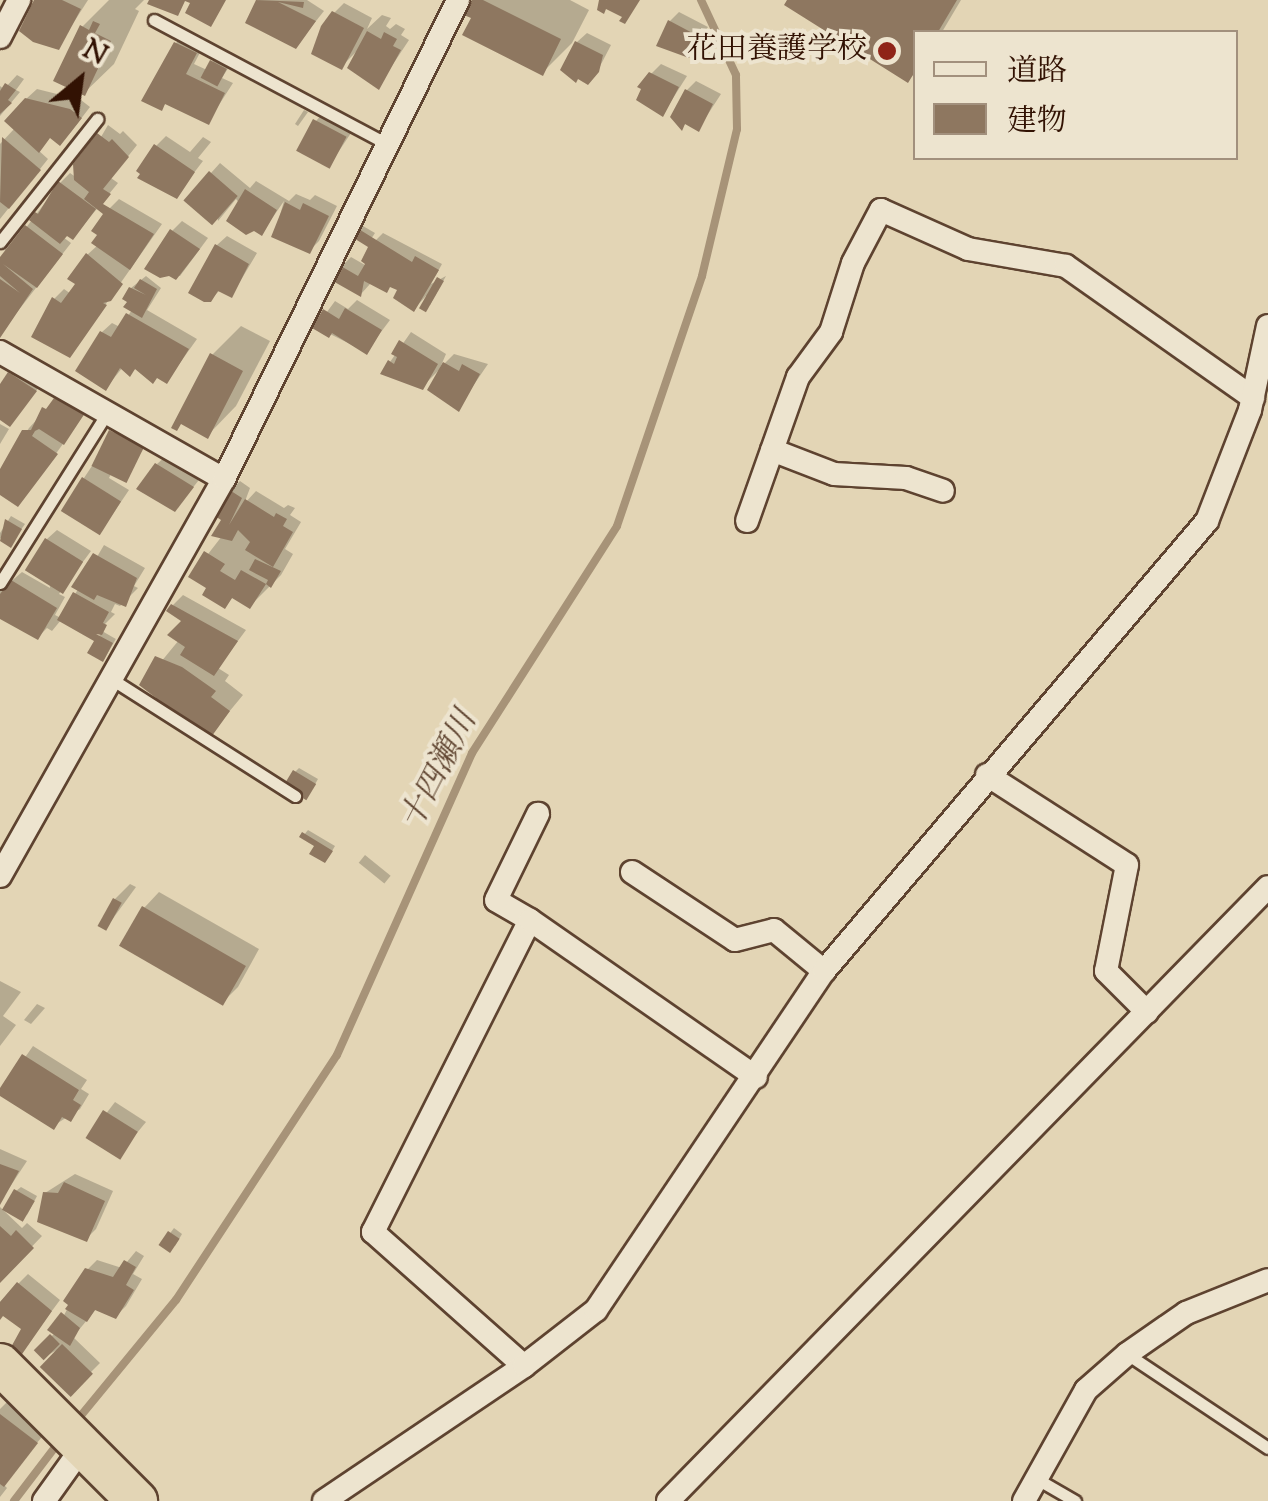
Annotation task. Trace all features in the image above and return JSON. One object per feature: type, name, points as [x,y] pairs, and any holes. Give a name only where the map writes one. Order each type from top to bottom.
[{"type":"highway","points":[[0,1364],[137,1501]]},
{"type":"street","points":[[0,37],[19,0]]},
{"type":"street","points":[[0,876],[224,478],[458,0]]},
{"type":"street","points":[[746,521],[798,376],[831,332],[853,263],[881,210],[968,249],[1066,266],[1253,398]]},
{"type":"street","points":[[324,1501],[524,1366],[596,1310],[756,1077],[824,970],[1206,521],[1253,398],[1268,326]]},
{"type":"street","points":[[0,352],[224,478]]},
{"type":"street","points":[[772,450],[834,474],[906,478],[943,492]]},
{"type":"street","points":[[987,775],[1127,864],[1106,970],[1147,1012]]},
{"type":"street","points":[[538,814],[496,900],[756,1077]]},
{"type":"street","points":[[632,872],[735,940],[774,930],[824,970]]},
{"type":"street","points":[[668,1501],[1268,887]]},
{"type":"street","points":[[524,1366],[373,1232],[530,920]]},
{"type":"street","points":[[1024,1501],[1086,1390],[1127,1354],[1186,1313],[1268,1280]]},
{"type":"street","points":[[44,1501],[82,1448]]},
{"type":"lane","points":[[154,20],[385,143]]},
{"type":"lane","points":[[0,242],[98,119]]},
{"type":"lane","points":[[0,584],[109,410]]},
{"type":"lane","points":[[113,680],[295,796]]},
{"type":"lane","points":[[1127,1354],[1268,1448]]},
{"type":"lane","points":[[1037,1479],[1074,1501]]},
{"type":"building","points":[[34,0],[62,0],[81,9],[59,50],[33,42],[19,31]]},
{"type":"building","points":[[149,0],[226,0],[211,27],[185,13],[190,3],[185,1],[178,16],[147,4]]},
{"type":"building","points":[[256,0],[304,2],[303,8],[278,2],[316,21],[296,49],[245,23]]},
{"type":"building","points":[[472,0],[483,0],[561,39],[543,76],[462,35],[471,18],[464,15]]},
{"type":"building","points":[[599,0],[640,0],[625,24],[619,21],[622,17],[606,9],[604,14],[597,10]]},
{"type":"building","name":"花田養護学校","points":[[787,0],[957,0],[939,30],[913,30],[913,75],[908,83],[784,5]]},
{"type":"building","points":[[332,11],[364,28],[342,70],[311,54],[321,26]]},
{"type":"building","points":[[668,20],[700,37],[689,58],[656,46]]},
{"type":"building","points":[[93,21],[100,24],[95,33],[111,41],[85,96],[53,81],[80,25],[89,30]]},
{"type":"building","points":[[367,31],[381,39],[384,32],[397,39],[393,46],[401,50],[379,90],[347,68]]},
{"type":"building","points":[[575,41],[603,55],[599,72],[588,85],[578,79],[576,83],[560,70]]},
{"type":"building","points":[[174,42],[197,53],[186,74],[225,93],[209,125],[165,104],[162,111],[141,101]]},
{"type":"building","points":[[210,60],[227,69],[217,87],[201,78]]},
{"type":"building","points":[[649,72],[679,87],[663,117],[636,100],[641,89],[637,87]]},
{"type":"building","points":[[5,83],[16,90],[8,100],[12,103],[0,114],[0,91]]},
{"type":"building","points":[[685,89],[713,104],[699,132],[685,124],[682,131],[670,117]]},
{"type":"building","points":[[25,98],[70,109],[82,118],[60,146],[50,138],[39,153],[4,121]]},
{"type":"building","points":[[313,119],[347,137],[330,169],[296,151]]},
{"type":"building","points":[[97,133],[109,142],[112,139],[129,157],[103,189],[111,194],[103,204],[154,234],[130,270],[91,243],[97,235],[91,231],[103,214],[84,199],[89,192],[74,180],[73,164]]},
{"type":"building","points":[[2,137],[41,170],[9,209],[0,202]]},
{"type":"building","points":[[154,144],[195,172],[177,199],[137,178],[140,174],[136,171]]},
{"type":"building","points":[[209,171],[238,196],[212,225],[183,200]]},
{"type":"building","points":[[58,181],[96,209],[73,240],[67,236],[60,244],[29,220],[35,212],[38,214]]},
{"type":"building","points":[[245,189],[277,210],[262,236],[254,231],[246,235],[226,221]]},
{"type":"building","points":[[285,202],[300,210],[303,203],[329,216],[310,254],[271,237]]},
{"type":"building","points":[[25,225],[63,254],[37,288],[3,264],[33,289],[0,338],[0,279],[20,293],[0,276],[0,257]]},
{"type":"building","points":[[357,228],[412,262],[415,256],[439,270],[414,312],[393,298],[397,290],[390,287],[387,293],[364,281],[361,297],[331,280],[339,265],[358,276],[365,264],[361,261],[368,247],[352,237]]},
{"type":"building","points":[[170,229],[200,249],[176,280],[169,276],[160,278],[144,269]]},
{"type":"building","points":[[215,244],[249,264],[232,298],[218,291],[211,302],[204,302],[188,293]]},
{"type":"building","points":[[86,253],[123,284],[111,301],[103,303],[107,305],[70,358],[31,337],[52,297],[61,303],[75,284],[67,279]]},
{"type":"building","points":[[437,277],[444,281],[426,312],[419,308]]},
{"type":"building","points":[[140,279],[157,289],[142,318],[123,307],[127,302],[122,299],[129,287],[146,295],[134,288]]},
{"type":"building","points":[[345,308],[382,330],[367,355],[332,333],[329,338],[312,328],[323,309],[339,319]]},
{"type":"building","points":[[126,313],[189,349],[167,384],[157,378],[153,384],[135,369],[130,377],[120,368],[106,391],[75,371],[100,331],[111,337]]},
{"type":"building","points":[[399,340],[438,364],[423,390],[380,374],[388,360],[394,364],[397,357],[391,354]]},
{"type":"building","points":[[210,353],[243,371],[208,439],[181,424],[177,431],[171,428]]},
{"type":"building","points":[[443,362],[459,371],[462,364],[480,374],[459,412],[427,390]]},
{"type":"building","points":[[8,372],[37,391],[10,427],[0,420],[0,384]]},
{"type":"building","points":[[54,398],[85,413],[64,445],[39,429],[35,431],[32,436],[58,454],[18,507],[0,495],[0,469],[22,430],[31,430],[42,407],[46,409]]},
{"type":"building","points":[[109,430],[144,447],[127,483],[91,466]]},
{"type":"building","points":[[155,463],[194,487],[175,512],[136,489]]},
{"type":"building","points":[[82,477],[121,501],[100,535],[61,511]]},
{"type":"building","points":[[228,489],[242,498],[229,525],[245,499],[274,517],[276,513],[287,519],[283,526],[293,532],[273,567],[245,550],[250,542],[238,530],[232,541],[211,536],[221,520],[215,516]]},
{"type":"building","points":[[5,519],[22,529],[11,548],[0,541]]},
{"type":"building","points":[[45,538],[83,562],[63,594],[25,570]]},
{"type":"building","points":[[204,551],[225,564],[220,571],[235,580],[241,570],[266,584],[250,609],[232,598],[225,609],[202,595],[206,588],[188,577]]},
{"type":"building","points":[[93,553],[137,578],[126,607],[97,595],[94,600],[71,587]]},
{"type":"building","points":[[255,559],[281,571],[271,588],[266,584],[268,580],[249,570]]},
{"type":"building","points":[[11,580],[57,608],[38,640],[0,619],[0,594]]},
{"type":"building","points":[[73,592],[109,612],[102,635],[96,634],[113,643],[103,662],[87,653],[94,641],[57,620]]},
{"type":"building","points":[[171,604],[238,641],[214,676],[180,655],[185,647],[167,635],[181,621],[166,611]]},
{"type":"building","points":[[155,656],[182,667],[216,691],[211,697],[230,711],[209,740],[152,704],[156,698],[139,685]]},
{"type":"building","points":[[293,770],[316,784],[306,800],[283,786]]},
{"type":"building","points":[[302,832],[333,851],[325,863],[309,854],[314,846],[299,837]]},
{"type":"building","points":[[113,898],[122,903],[106,931],[97,926]]},
{"type":"building","points":[[142,906],[246,966],[223,1006],[119,946]]},
{"type":"building","points":[[22,1054],[79,1090],[73,1100],[81,1105],[71,1122],[62,1117],[54,1130],[0,1096],[0,1088]]},
{"type":"building","points":[[103,1110],[138,1132],[120,1160],[86,1138]]},
{"type":"building","points":[[0,1164],[19,1171],[0,1205]]},
{"type":"building","points":[[64,1182],[105,1201],[87,1242],[37,1222],[43,1192],[58,1193]]},
{"type":"building","points":[[14,1189],[35,1201],[23,1222],[2,1210]]},
{"type":"building","points":[[0,1226],[11,1236],[16,1230],[34,1248],[0,1283]]},
{"type":"building","points":[[168,1231],[180,1239],[170,1253],[158,1245]]},
{"type":"building","points":[[124,1260],[136,1267],[126,1285],[134,1290],[116,1319],[95,1310],[87,1322],[65,1309],[68,1305],[63,1301],[85,1268],[113,1277]]},
{"type":"building","points":[[17,1282],[52,1311],[20,1357],[10,1349],[21,1329],[3,1316],[0,1320],[0,1302]]},
{"type":"building","points":[[61,1312],[80,1328],[70,1346],[47,1330]]},
{"type":"building","points":[[50,1334],[60,1344],[44,1360],[34,1350]]},
{"type":"building","points":[[62,1344],[93,1374],[71,1397],[40,1367]]},
{"type":"building","points":[[0,1414],[38,1443],[4,1487],[0,1484]]},
{"type":"waterway","name":"十四瀬川","points":[[74,1424],[176,1300],[337,1055],[472,753],[617,526],[702,276],[737,129],[736,75],[701,0]]},
{"type":"waterway","name":"十四瀬川","points":[[14,1501],[59,1442]]},
{"type":"place","name":"花田養護学校","points":[[887,51]]}]
